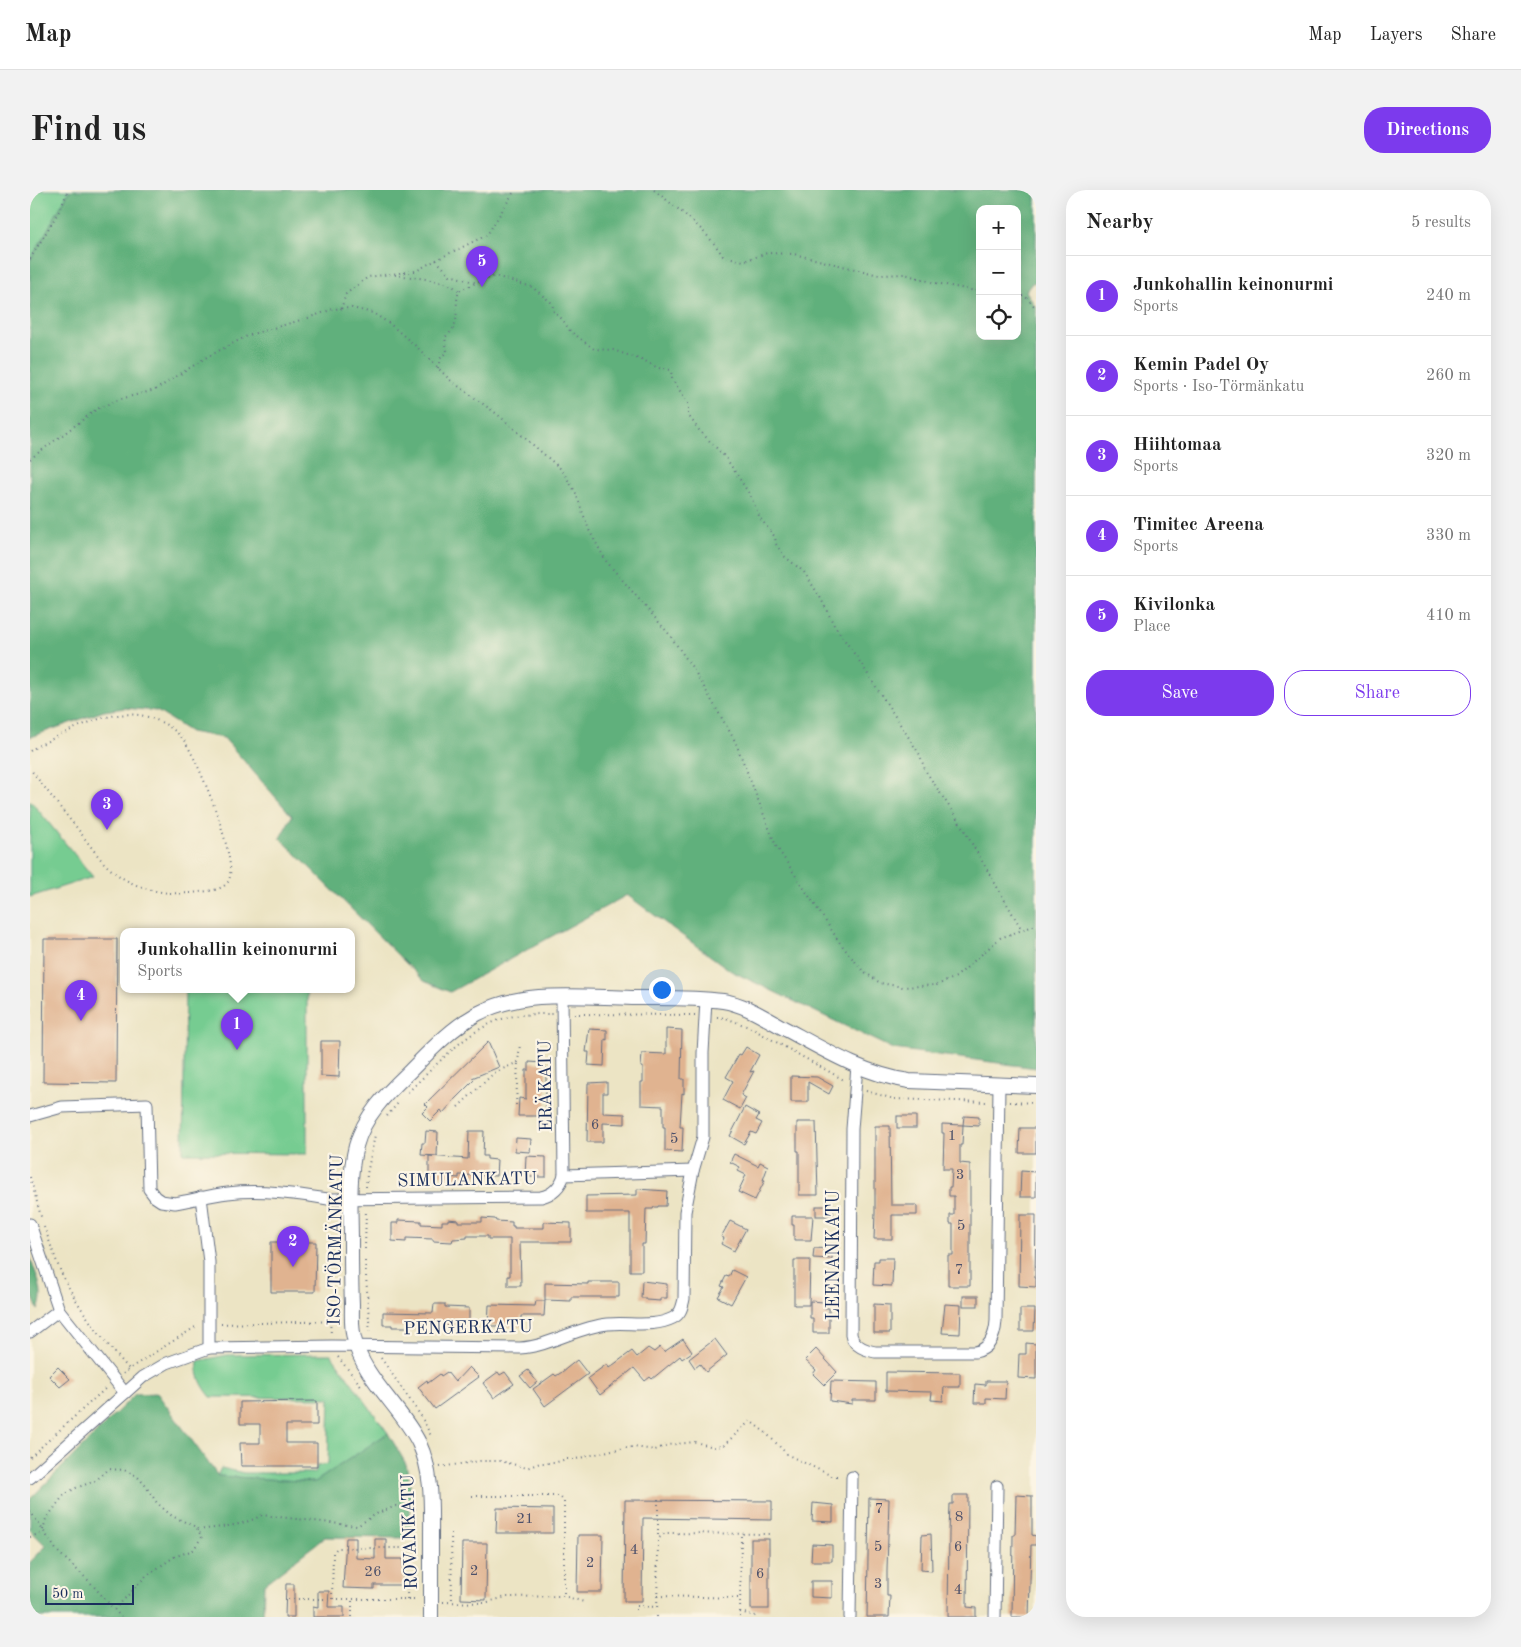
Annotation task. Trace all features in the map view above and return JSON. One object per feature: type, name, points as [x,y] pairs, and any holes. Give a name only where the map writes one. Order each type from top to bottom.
[{"type":"street","name":"ISO-TÖRMÄNKATU","points":[[356,1347],[352,1319],[352,1199],[353,1165],[356,1145],[371,1114],[390,1090],[436,1045],[458,1026],[502,1003],[524,999],[562,997],[725,1001],[751,1010],[857,1066],[889,1077],[909,1081],[1036,1086]]},
{"type":"street","name":"ERÄKATU","points":[[562,997],[564,1175]]},
{"type":"street","name":"PENGERKATU","points":[[356,1347],[525,1348],[544,1344],[593,1327],[619,1324],[648,1324],[673,1318],[680,1312],[684,1299],[684,1212],[703,1137],[703,1052],[706,1000]]},
{"type":"street","name":"LEENANKATU","points":[[857,1066],[852,1129],[851,1334],[853,1341],[857,1344],[875,1352],[975,1352],[987,1346],[994,1335],[996,1321],[999,1084]]},
{"type":"street","name":"SIMULANKATU","points":[[30,1116],[62,1107],[147,1104],[149,1189],[155,1197],[167,1203],[229,1193],[252,1192],[294,1194],[328,1199],[541,1197],[551,1194],[564,1175]]},
{"type":"street","points":[[564,1175],[693,1171]]},
{"type":"street","points":[[201,1197],[209,1262],[210,1348]]},
{"type":"street","points":[[30,1224],[59,1310],[125,1393]]},
{"type":"street","points":[[30,1332],[59,1310]]},
{"type":"street","points":[[30,1478],[143,1376],[167,1363],[210,1348],[356,1347]]},
{"type":"street","name":"ROVANKATU","points":[[356,1347],[380,1388],[419,1442],[425,1458],[430,1485],[431,1617]]},
{"type":"street","points":[[850,1617],[852,1477]]},
{"type":"street","points":[[995,1617],[997,1486]]},
{"type":"path","points":[[30,259],[61,208],[68,190]]},
{"type":"path","points":[[341,309],[346,294],[368,277],[416,271],[487,235],[515,190]]},
{"type":"path","points":[[654,190],[701,228],[723,256],[744,261],[767,253],[794,254],[878,275],[906,274],[931,282],[976,291]]},
{"type":"path","points":[[436,260],[450,275],[477,283]]},
{"type":"path","points":[[393,274],[431,279],[456,288],[459,291]]},
{"type":"path","points":[[438,368],[440,359],[447,351],[445,337],[451,333],[458,314],[456,301],[459,291],[495,276],[532,288],[552,304],[554,312],[563,320],[570,331],[594,349],[613,350],[645,361],[658,368],[671,370],[672,379],[688,403],[688,415],[699,430],[726,458],[750,495],[760,518],[774,537],[784,556],[804,572],[820,597],[834,625],[858,658],[920,755],[925,770],[965,832],[1022,930]]},
{"type":"path","points":[[1021,296],[1025,296],[1036,308]]},
{"type":"path","points":[[30,458],[98,409],[120,399],[155,390],[207,357],[249,335],[308,318],[333,308],[352,308],[373,313],[390,324],[456,384],[497,414],[561,469],[576,491],[590,530],[606,561],[669,634],[694,670],[735,742],[776,846],[840,943],[862,970],[880,983],[903,987],[937,985],[956,977],[1000,938],[1036,925]]},
{"type":"path","points":[[30,751],[37,746],[106,717],[128,715],[146,717],[166,723],[182,739],[199,770],[214,806],[228,854],[231,871],[228,882],[223,888],[168,894],[145,889],[125,880],[105,864],[30,769]]},
{"type":"path","points":[[516,1105],[520,1044]]},
{"type":"path","points":[[458,1107],[494,1073],[518,1062]]},
{"type":"path","points":[[30,1177],[40,1216],[61,1272],[76,1300],[101,1336],[129,1370]]},
{"type":"path","points":[[330,1321],[332,1346],[336,1355],[366,1392]]},
{"type":"path","points":[[440,1467],[472,1462],[502,1461],[527,1468],[612,1450],[634,1447],[655,1450],[667,1445],[694,1442],[714,1448],[723,1446],[750,1421],[766,1433],[788,1455],[832,1476],[852,1477]]},
{"type":"path","points":[[43,1531],[46,1519],[64,1495],[95,1481],[109,1469],[124,1470],[137,1476],[164,1510],[172,1516],[196,1527],[202,1536],[192,1550],[174,1557],[146,1576],[115,1609]]},
{"type":"path","points":[[472,1496],[559,1496],[564,1501],[564,1596]]},
{"type":"path","points":[[657,1617],[658,1499]]},
{"type":"path","points":[[198,1530],[237,1525],[254,1520],[262,1515],[357,1526],[378,1513],[396,1506],[418,1509]]},
{"type":"path","points":[[30,1511],[57,1551],[89,1581],[121,1617]]},
{"type":"path","points":[[30,1537],[43,1531]]},
{"type":"path","points":[[451,1533],[452,1602]]},
{"type":"path","points":[[658,1539],[665,1533],[770,1534]]},
{"type":"path","points":[[740,1617],[741,1534]]},
{"type":"path","points":[[332,1599],[332,1553],[337,1548],[418,1548]]},
{"type":"path","points":[[407,1599],[408,1548]]},
{"type":"path","points":[[442,1602],[484,1603],[506,1597],[564,1596],[584,1602]]},
{"type":"path","points":[[657,1596],[740,1598]]},
{"type":"path","points":[[288,1599],[418,1599]]},
{"type":"path","points":[[352,1599],[352,1617]]},
{"type":"path","points":[[636,1610],[636,1606],[657,1607]]},
{"type":"path","points":[[740,1612],[759,1617]]},
{"type":"green space","points":[[30,190],[70,190],[30,261]]},
{"type":"green space","points":[[70,190],[1036,190],[1036,282],[1032,283],[1026,291],[1036,308],[1036,1068],[893,1049],[731,971],[627,895],[450,992],[424,981],[280,838],[292,816],[224,738],[190,732],[157,711],[125,708],[104,711],[30,737],[30,261]]},
{"type":"green space","points":[[30,800],[93,877],[30,897]]},
{"type":"green space","points":[[185,993],[307,993],[307,1154],[183,1153]]},
{"type":"green space","points":[[30,1257],[41,1290],[38,1310],[30,1290]]},
{"type":"green space","points":[[331,1354],[388,1433],[315,1482],[217,1476],[221,1468],[244,1473],[315,1473],[317,1466],[328,1464],[330,1398],[211,1397],[200,1380],[198,1361],[227,1355]]},
{"type":"green space","points":[[157,1393],[218,1476],[315,1482],[388,1433],[406,1464],[410,1483],[411,1538],[325,1537],[264,1584],[263,1617],[30,1617],[30,1562],[46,1546],[30,1530],[30,1499],[135,1394]]},
{"type":"building","points":[[44,939],[117,939],[116,1083],[43,1082]]},
{"type":"building","points":[[589,1029],[607,1030],[604,1066],[588,1065],[589,1052],[586,1052]]},
{"type":"building","points":[[666,1029],[682,1030],[681,1079],[684,1079],[684,1094],[682,1093],[680,1127],[683,1127],[682,1152],[665,1151],[663,1106],[641,1105],[641,1082],[643,1082],[642,1053],[666,1054]]},
{"type":"building","points":[[321,1041],[340,1041],[339,1077],[321,1076]]},
{"type":"building","points":[[488,1042],[499,1067],[472,1078],[474,1080],[443,1113],[441,1110],[430,1121],[422,1113],[428,1107],[425,1104]]},
{"type":"building","points":[[746,1047],[759,1055],[750,1072],[754,1071],[741,1095],[746,1098],[740,1109],[723,1100],[733,1081],[726,1077],[739,1054],[741,1055]]},
{"type":"building","points":[[529,1062],[544,1063],[544,1068],[546,1068],[546,1113],[543,1113],[543,1116],[518,1116],[519,1098],[526,1099],[526,1070],[529,1070]]},
{"type":"building","points":[[791,1076],[817,1077],[833,1086],[829,1094],[808,1082],[808,1102],[791,1102]]},
{"type":"building","points":[[607,1082],[607,1093],[603,1093],[603,1113],[625,1114],[625,1124],[603,1123],[603,1142],[587,1142],[588,1083]]},
{"type":"building","points":[[745,1107],[759,1115],[756,1120],[762,1123],[756,1134],[751,1132],[744,1144],[730,1136]]},
{"type":"building","points":[[897,1116],[916,1116],[916,1128],[897,1128]]},
{"type":"building","points":[[964,1116],[979,1117],[979,1126],[963,1125]]},
{"type":"building","points":[[797,1122],[816,1122],[818,1195],[799,1195]]},
{"type":"building","points":[[942,1124],[963,1125],[960,1163],[970,1164],[970,1286],[948,1286],[948,1255],[953,1255],[953,1224],[950,1224],[950,1215],[954,1215],[954,1196],[949,1196],[952,1169],[943,1169],[944,1133],[942,1133]]},
{"type":"building","points":[[875,1126],[890,1126],[891,1205],[917,1205],[917,1215],[892,1215],[892,1239],[874,1239]]},
{"type":"building","points":[[1020,1128],[1036,1128],[1036,1153],[1019,1153]]},
{"type":"building","points":[[426,1131],[438,1132],[437,1156],[421,1155]]},
{"type":"building","points":[[469,1131],[484,1131],[483,1156],[487,1156],[487,1159],[497,1160],[496,1176],[459,1175],[459,1178],[448,1177],[448,1175],[429,1175],[429,1156],[468,1159]]},
{"type":"building","points":[[516,1138],[531,1139],[530,1152],[515,1151]]},
{"type":"building","points":[[734,1154],[758,1166],[760,1162],[768,1166],[763,1180],[765,1180],[755,1200],[738,1192],[746,1175],[738,1171],[740,1167],[730,1162]]},
{"type":"building","points":[[526,1156],[546,1157],[546,1177],[525,1177]]},
{"type":"building","points":[[1021,1171],[1036,1172],[1036,1197],[1020,1197]]},
{"type":"building","points":[[637,1189],[667,1191],[666,1206],[646,1209],[645,1244],[642,1244],[642,1271],[630,1271],[630,1213],[586,1213],[586,1196],[637,1195]]},
{"type":"building","points":[[816,1206],[833,1206],[833,1216],[816,1216]]},
{"type":"building","points":[[1020,1215],[1036,1215],[1036,1287],[1019,1286]]},
{"type":"building","points":[[792,1216],[813,1216],[811,1240],[794,1240]]},
{"type":"building","points":[[482,1218],[512,1222],[514,1228],[544,1228],[544,1222],[571,1223],[571,1242],[520,1242],[521,1286],[508,1286],[508,1276],[510,1276],[510,1239],[488,1239],[488,1236],[467,1236],[467,1238],[453,1239],[452,1242],[406,1238],[406,1242],[392,1241],[392,1223],[398,1223],[398,1220],[421,1221],[421,1224],[442,1225],[442,1221],[448,1221],[448,1219],[458,1220],[458,1222],[482,1222]]},
{"type":"building","points":[[730,1221],[746,1229],[734,1251],[721,1244],[724,1238],[721,1237]]},
{"type":"building","points":[[271,1242],[316,1242],[315,1292],[271,1292]]},
{"type":"building","points":[[814,1248],[832,1249],[832,1259],[813,1258]]},
{"type":"building","points":[[879,1258],[893,1258],[892,1286],[873,1285],[874,1261],[879,1261]]},
{"type":"building","points":[[794,1260],[810,1260],[809,1305],[794,1305]]},
{"type":"building","points":[[732,1270],[746,1277],[731,1304],[718,1297],[724,1287],[721,1286],[726,1276],[729,1277]]},
{"type":"building","points":[[642,1281],[667,1284],[667,1298],[660,1298],[660,1301],[641,1298]]},
{"type":"building","points":[[588,1282],[619,1282],[619,1297],[571,1297],[571,1301],[545,1300],[545,1283],[588,1284]]},
{"type":"building","points":[[963,1296],[978,1296],[978,1306],[963,1306]]},
{"type":"building","points":[[536,1301],[545,1301],[544,1316],[521,1316],[521,1326],[488,1326],[489,1305],[535,1306]]},
{"type":"building","points":[[810,1301],[824,1302],[824,1308],[829,1308],[829,1333],[813,1333],[813,1318],[810,1318]]},
{"type":"building","points":[[434,1304],[445,1304],[445,1307],[469,1308],[469,1326],[444,1326],[444,1322],[417,1322],[417,1325],[409,1325],[409,1327],[383,1325],[383,1312],[433,1313]]},
{"type":"building","points":[[874,1304],[890,1305],[890,1333],[874,1333]]},
{"type":"building","points":[[945,1304],[961,1305],[960,1334],[942,1333]]},
{"type":"building","points":[[1020,1309],[1035,1309],[1034,1331],[1020,1331]]},
{"type":"building","points":[[683,1339],[692,1352],[682,1359],[680,1356],[652,1379],[650,1377],[645,1381],[634,1368],[600,1395],[588,1378],[607,1364],[609,1368],[632,1351],[637,1357],[648,1348],[654,1352],[660,1347],[664,1352]]},
{"type":"building","points":[[715,1339],[727,1355],[706,1372],[700,1364],[695,1368],[689,1359]]},
{"type":"building","points":[[1026,1343],[1036,1344],[1036,1379],[1018,1378],[1019,1354],[1026,1354]]},
{"type":"building","points":[[816,1349],[837,1372],[824,1385],[813,1374],[816,1370],[805,1360]]},
{"type":"building","points":[[577,1360],[588,1374],[545,1406],[533,1389],[554,1374],[556,1376]]},
{"type":"building","points":[[58,1367],[70,1379],[60,1387],[49,1376]]},
{"type":"building","points":[[469,1367],[479,1377],[435,1409],[418,1387],[427,1380],[428,1383],[440,1374],[441,1376],[447,1372],[455,1382]]},
{"type":"building","points":[[528,1370],[537,1382],[530,1388],[520,1376]]},
{"type":"building","points":[[498,1372],[500,1375],[505,1372],[514,1384],[494,1398],[483,1383]]},
{"type":"building","points":[[886,1372],[960,1373],[960,1387],[944,1387],[943,1401],[931,1400],[932,1392],[886,1391]]},
{"type":"building","points":[[831,1381],[876,1382],[876,1400],[852,1400],[852,1404],[830,1401]]},
{"type":"building","points":[[986,1381],[1006,1381],[1005,1399],[986,1398],[986,1403],[974,1403],[975,1384],[986,1385]]},
{"type":"building","points":[[317,1401],[317,1425],[286,1425],[286,1443],[317,1443],[317,1466],[241,1466],[240,1443],[260,1443],[260,1424],[240,1424],[240,1402]]},
{"type":"building","points":[[953,1495],[968,1495],[967,1607],[976,1608],[976,1617],[948,1617],[950,1504],[953,1504]]},
{"type":"building","points":[[1016,1495],[1032,1496],[1032,1535],[1036,1536],[1036,1545],[1031,1545],[1029,1617],[1012,1617],[1013,1535],[1015,1535]]},
{"type":"building","points":[[869,1498],[889,1499],[887,1596],[890,1596],[889,1617],[867,1617]]},
{"type":"building","points":[[625,1500],[772,1501],[772,1520],[643,1518],[642,1601],[624,1601]]},
{"type":"building","points":[[813,1503],[833,1505],[833,1522],[812,1521]]},
{"type":"building","points":[[497,1508],[553,1509],[553,1533],[496,1533]]},
{"type":"building","points":[[931,1534],[932,1571],[921,1570],[922,1535]]},
{"type":"building","points":[[578,1535],[603,1535],[602,1592],[577,1592]]},
{"type":"building","points":[[346,1538],[356,1538],[356,1558],[375,1559],[375,1539],[386,1539],[386,1559],[403,1559],[403,1585],[374,1585],[374,1589],[343,1588]]},
{"type":"building","points":[[751,1539],[769,1539],[769,1609],[751,1609]]},
{"type":"building","points":[[462,1543],[487,1543],[486,1600],[461,1599]]},
{"type":"building","points":[[812,1544],[832,1545],[832,1561],[811,1561]]},
{"type":"building","points":[[811,1581],[832,1581],[832,1598],[811,1597]]},
{"type":"building","points":[[286,1584],[294,1584],[294,1617],[285,1617]]},
{"type":"building","points":[[318,1591],[329,1591],[328,1607],[344,1607],[344,1617],[313,1617],[313,1606],[318,1607]]},
{"type":"place","name":"Kivilonka","points":[[482,287]]},
{"type":"place","name":"Hiihtomaa","points":[[107,830]]},
{"type":"place","name":"Timitec Areena","points":[[81,1021]]},
{"type":"place","name":"Junkohallin keinonurmi","points":[[237,1050]]},
{"type":"place","name":"Kemin Padel Oy","points":[[293,1267]]}]
